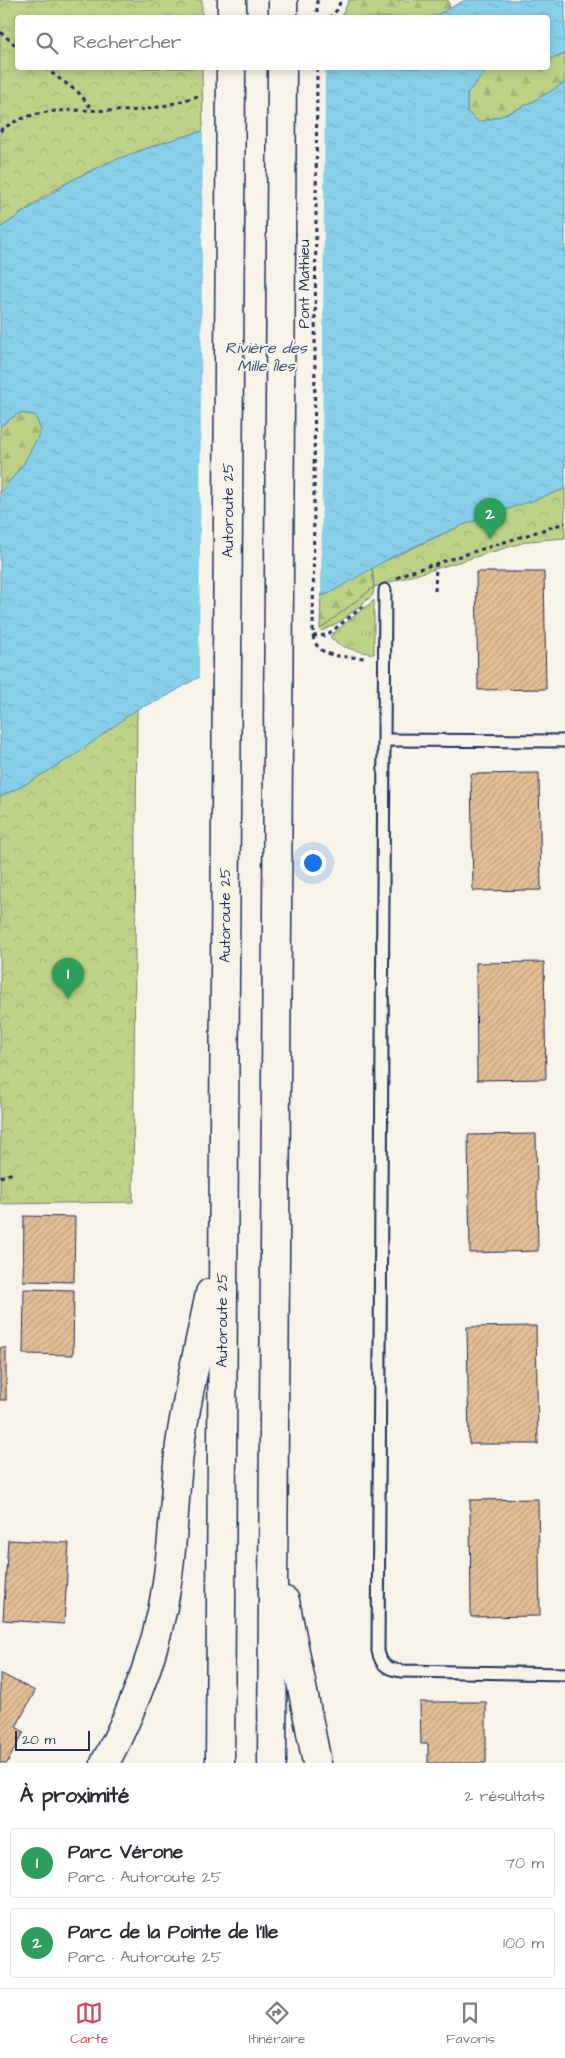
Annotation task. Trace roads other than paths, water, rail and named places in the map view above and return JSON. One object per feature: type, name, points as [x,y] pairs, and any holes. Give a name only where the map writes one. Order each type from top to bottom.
[{"type":"highway","points":[[232,0],[232,15]]},
{"type":"highway","points":[[283,0],[283,15]]},
{"type":"highway","name":"Autoroute 25","points":[[220,1763],[232,70]]},
{"type":"highway","points":[[272,1763],[282,70]]},
{"type":"highway","points":[[105,1763],[140,1687],[161,1616],[170,1559],[180,1445],[223,1227]]},
{"type":"highway","points":[[274,1548],[317,1763]]},
{"type":"lane","points":[[386,590],[378,1632],[380,1660],[384,1666],[391,1670],[401,1671],[565,1674]]},
{"type":"lane","points":[[385,740],[565,742]]},
{"type":"water","points":[[465,0],[565,0],[565,54],[550,59],[550,15],[437,15]]},
{"type":"water","name":"Rivière des Mille Îles","points":[[303,70],[489,70],[486,71],[467,93],[467,112],[479,122],[502,116],[524,106],[565,82],[565,489],[460,526],[395,555],[330,593],[321,595],[280,629],[160,700],[137,709],[75,755],[0,797],[0,493],[23,465],[41,431],[35,415],[19,413],[0,426],[0,228],[72,180],[112,161],[203,131]]},
{"type":"place","name":"Parc de la Pointe de l'Ile","points":[[490,539]]},
{"type":"place","name":"Parc Vérone","points":[[68,999]]}]
